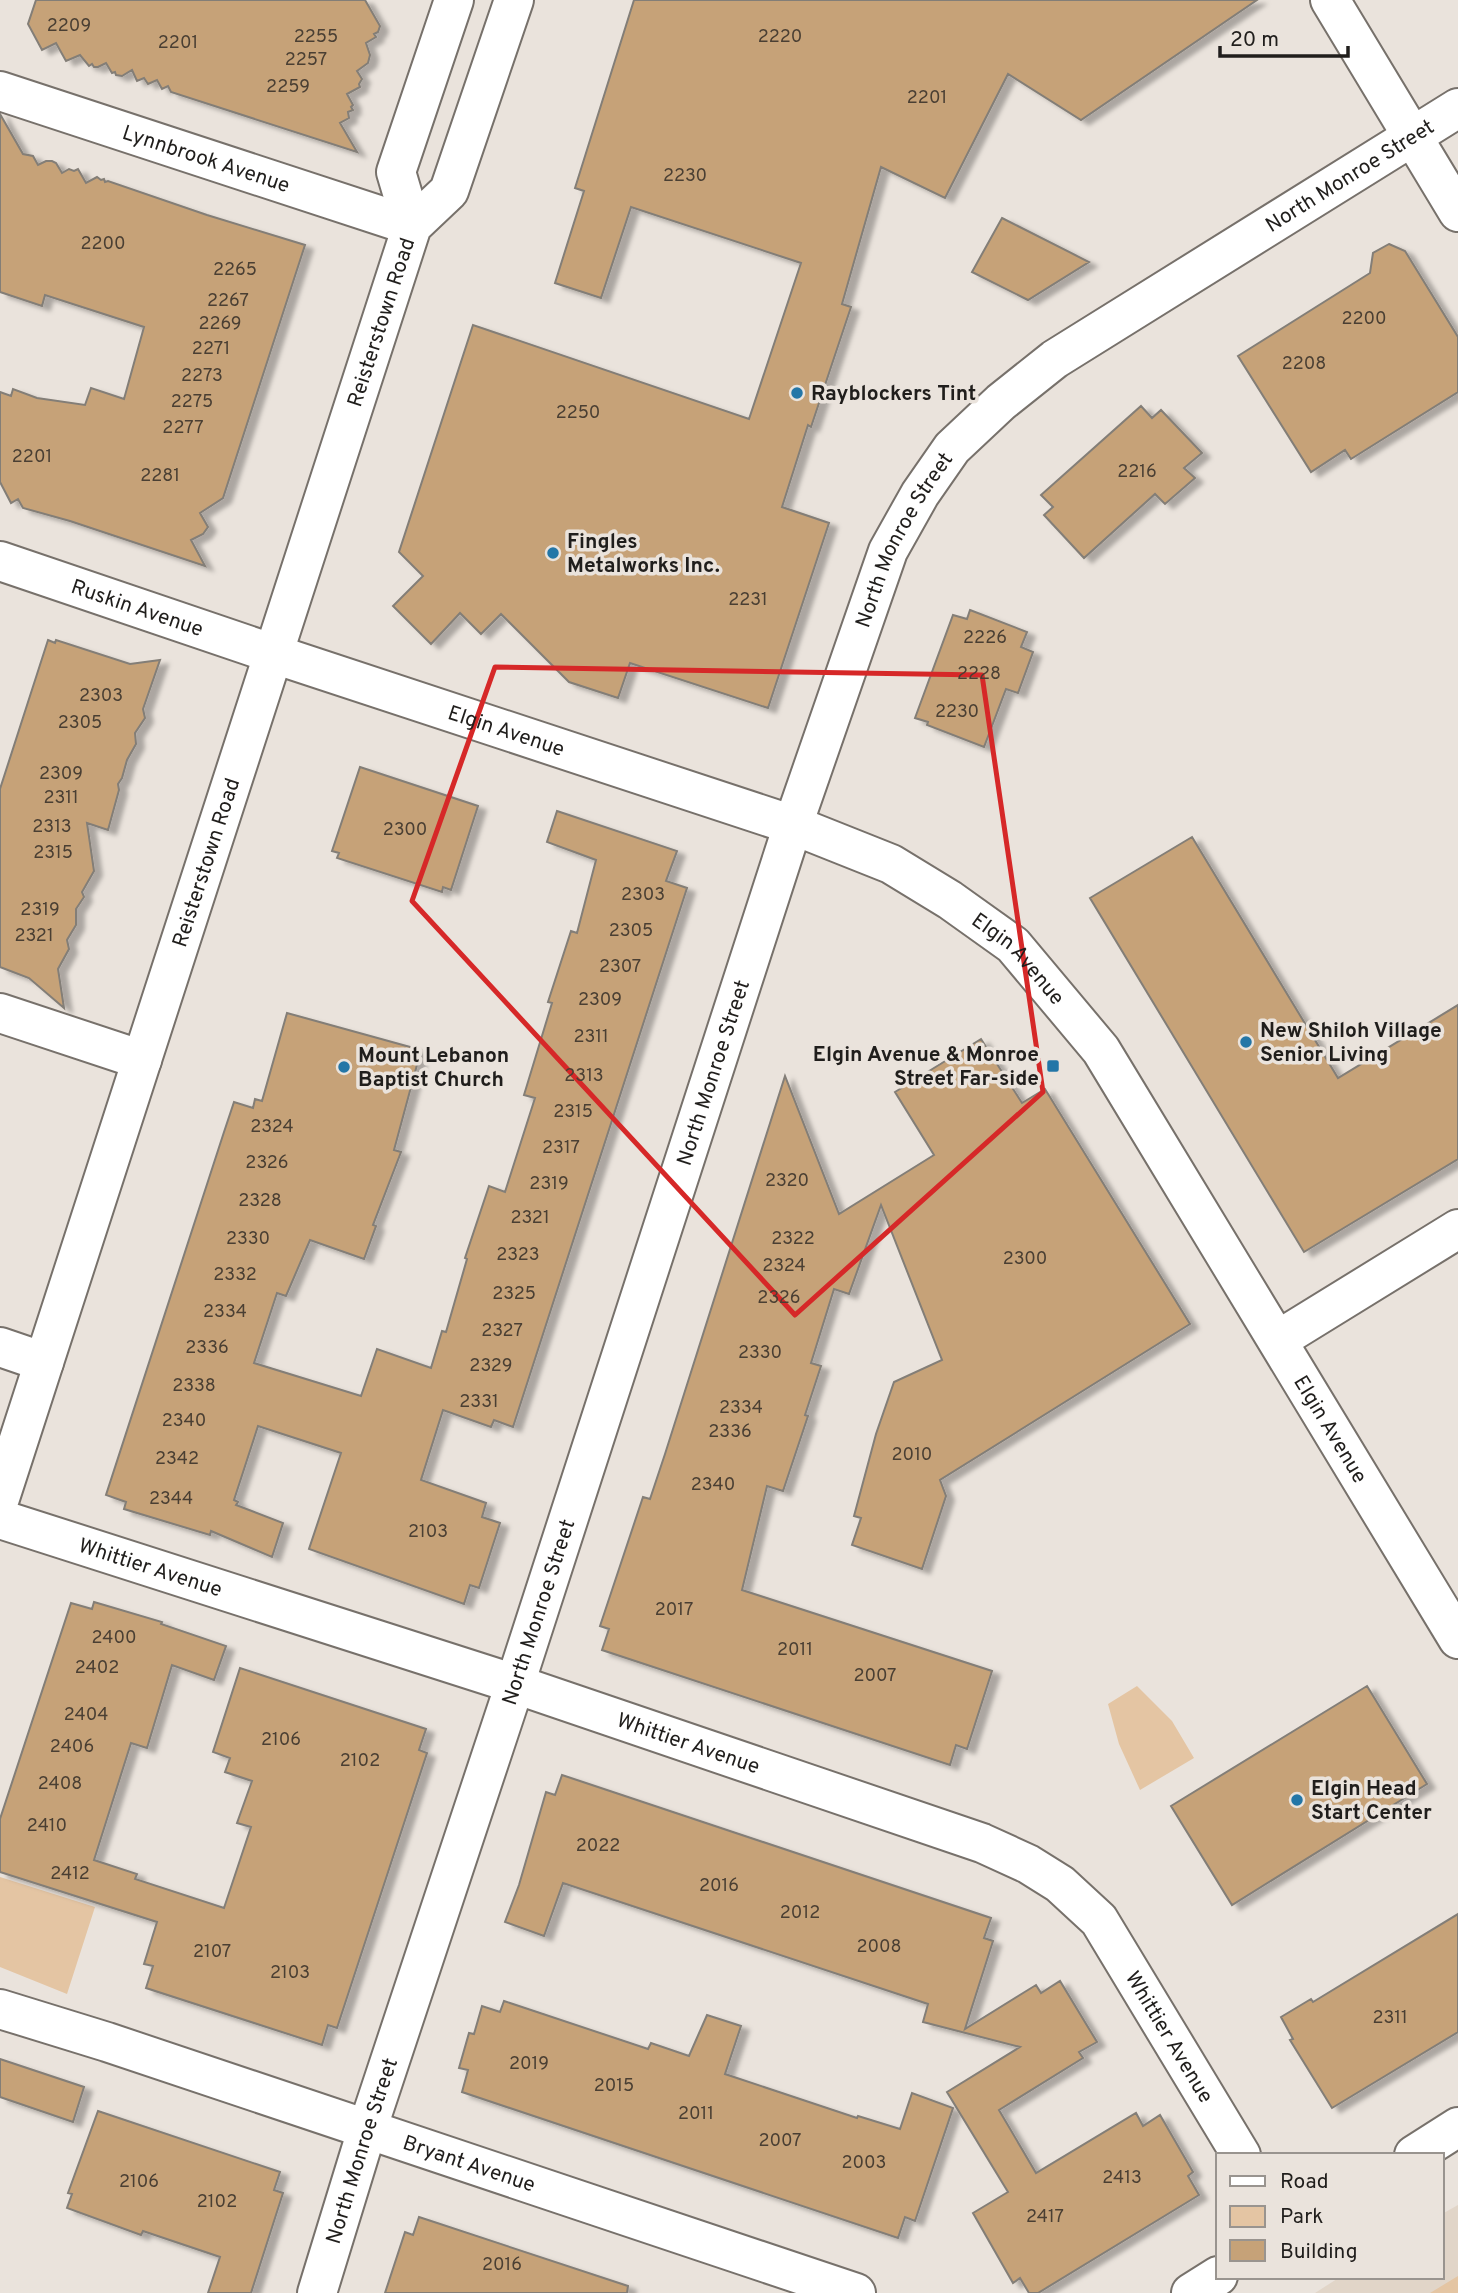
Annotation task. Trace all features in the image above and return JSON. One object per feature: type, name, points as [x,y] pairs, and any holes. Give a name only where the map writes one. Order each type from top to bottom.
[{"type":"street","name":"Reisterstown Road","points":[[412,226],[396,173],[454,0]]},
{"type":"street","name":"Reisterstown Road","points":[[0,1498],[412,226],[449,191],[514,0]]},
{"type":"street","points":[[1330,0],[1458,212]]},
{"type":"street","name":"Lynnbrook Avenue","points":[[0,91],[412,226]]},
{"type":"street","name":"North Monroe Street","points":[[317,2293],[367,2130],[793,825],[888,551],[920,494],[952,448],[1001,402],[1055,359],[1458,108]]},
{"type":"street","name":"Ruskin Avenue","points":[[0,561],[274,654]]},
{"type":"street","name":"Elgin Avenue","points":[[274,654],[793,825],[891,864],[950,900],[1013,946],[1101,1050],[1458,1639]]},
{"type":"street","points":[[0,1013],[142,1060]]},
{"type":"street","points":[[1278,1340],[1458,1229]]},
{"type":"street","points":[[0,1347],[44,1362]]},
{"type":"street","name":"Whittier Avenue","points":[[0,1519],[514,1684],[982,1843],[1028,1864],[1060,1884],[1098,1920],[1240,2153]]},
{"type":"street","name":"Bryant Avenue","points":[[0,2009],[856,2293]]},
{"type":"street","points":[[1417,2153],[1458,2127]]},
{"type":"street","points":[[1191,2293],[1216,2277]]},
{"type":"highlighted area","points":[[495,667],[982,675],[1043,1092],[795,1315],[412,901]]},
{"type":"shaded area","points":[[1458,2205],[1458,2293],[1315,2293],[1337,2279],[1444,2279],[1444,2213]]},
{"type":"green space","points":[[1137,1686],[1172,1721],[1194,1758],[1140,1790],[1119,1744],[1108,1704]]},
{"type":"green space","points":[[0,1877],[95,1907],[67,1994],[0,1967]]},
{"type":"green space","points":[[1458,2276],[1458,2293],[1430,2293]]},
{"type":"building","points":[[36,0],[365,0],[380,26],[374,34],[376,37],[366,43],[370,55],[368,63],[357,71],[362,79],[360,87],[347,94],[353,110],[348,112],[349,118],[340,123],[357,152],[171,92],[168,86],[162,89],[157,80],[148,84],[144,78],[137,81],[132,70],[122,76],[116,75],[106,63],[98,67],[92,64],[89,66],[80,55],[66,61],[56,43],[42,50],[28,24]]},
{"type":"building","points":[[634,0],[1257,0],[1081,120],[1008,74],[945,198],[881,167],[842,304],[851,307],[811,427],[808,425],[782,507],[829,523],[768,708],[630,663],[618,698],[569,682],[501,614],[481,634],[460,613],[431,644],[393,606],[423,576],[399,552],[473,325],[749,419],[801,263],[631,207],[601,298],[555,283],[584,191],[575,188]]},
{"type":"building","points":[[0,114],[23,154],[33,156],[38,165],[52,161],[62,173],[69,169],[78,169],[86,183],[97,177],[105,182],[305,245],[223,498],[200,513],[208,527],[203,534],[191,540],[205,566],[23,508],[18,499],[11,503],[0,482],[0,392],[11,396],[13,389],[37,398],[85,405],[91,388],[124,399],[144,327],[45,295],[42,306],[0,292]]},
{"type":"building","points":[[1002,218],[1089,262],[1028,300],[972,272]]},
{"type":"building","points":[[1389,244],[1405,251],[1458,337],[1458,392],[1351,459],[1345,450],[1311,472],[1238,356],[1370,273],[1373,253]]},
{"type":"building","points":[[1141,406],[1152,418],[1161,410],[1202,453],[1184,468],[1195,478],[1165,504],[1155,494],[1084,558],[1044,515],[1053,507],[1041,495]]},
{"type":"building","points":[[970,610],[1027,632],[1021,647],[1033,652],[1018,693],[1006,689],[984,747],[915,718],[953,615],[967,619]]},
{"type":"building","points":[[48,640],[55,643],[56,640],[130,664],[160,660],[143,709],[145,718],[135,733],[136,744],[118,784],[119,790],[108,830],[87,823],[94,871],[82,892],[84,897],[76,909],[76,925],[67,940],[69,949],[58,969],[64,1008],[29,978],[0,967],[0,789]]},
{"type":"building","points":[[360,767],[478,806],[451,890],[443,887],[442,892],[337,858],[339,853],[332,851]]},
{"type":"building","points":[[557,811],[677,851],[666,881],[687,888],[513,1427],[494,1420],[491,1427],[443,1410],[421,1480],[486,1503],[482,1517],[500,1523],[479,1588],[470,1585],[464,1604],[309,1549],[341,1453],[258,1426],[234,1500],[238,1502],[236,1505],[283,1523],[272,1557],[211,1531],[210,1535],[124,1509],[126,1502],[106,1495],[224,1132],[234,1102],[253,1108],[255,1099],[262,1101],[287,1013],[421,1050],[394,1150],[401,1152],[373,1225],[376,1226],[364,1259],[310,1240],[286,1296],[277,1293],[254,1363],[361,1396],[377,1349],[431,1368],[442,1331],[446,1332],[467,1259],[465,1258],[489,1186],[505,1192],[535,1098],[524,1095],[552,1003],[548,1002],[571,931],[577,933],[596,860],[547,842]]},
{"type":"building","name":"New Shiloh Village Senior Living","points":[[1192,837],[1338,1078],[1458,1005],[1458,1159],[1304,1252],[1090,898]]},
{"type":"building","points":[[981,1039],[1022,1103],[1045,1089],[1190,1324],[940,1480],[946,1496],[922,1569],[852,1545],[861,1518],[854,1516],[876,1434],[894,1382],[942,1360],[881,1205],[849,1294],[834,1289],[811,1363],[821,1366],[805,1415],[808,1416],[783,1491],[767,1486],[742,1590],[992,1671],[967,1749],[956,1745],[950,1765],[602,1650],[609,1629],[600,1626],[643,1497],[650,1499],[785,1076],[839,1214],[934,1155],[895,1092]]},
{"type":"building","points":[[94,1602],[162,1622],[161,1624],[226,1646],[214,1680],[172,1665],[147,1748],[131,1743],[94,1860],[137,1874],[135,1879],[224,1908],[251,1827],[237,1823],[252,1781],[225,1772],[230,1758],[213,1752],[240,1668],[426,1729],[419,1750],[427,1753],[337,2028],[328,2025],[322,2045],[146,1988],[153,1966],[144,1964],[157,1922],[0,1872],[0,1819],[71,1603],[92,1609]]},
{"type":"building","points":[[1367,1686],[1427,1784],[1232,1905],[1171,1806]]},
{"type":"building","points":[[562,1775],[991,1918],[984,1938],[993,1941],[965,2029],[1036,1985],[1041,1993],[1060,1981],[1097,2042],[1079,2052],[1083,2058],[999,2110],[1036,2173],[1136,2113],[1143,2126],[1160,2115],[1193,2172],[1188,2176],[1199,2195],[1038,2293],[1029,2293],[1020,2278],[1013,2283],[973,2213],[1008,2192],[947,2092],[1020,2047],[923,2022],[928,2004],[563,1883],[544,1936],[505,1922],[519,1885],[546,1792],[555,1795]]},
{"type":"building","points":[[1458,1914],[1458,2032],[1332,2108],[1290,2040],[1293,2039],[1281,2017],[1311,1999],[1313,2002]]},
{"type":"building","points":[[504,2001],[648,2049],[651,2043],[689,2056],[707,2015],[741,2026],[725,2074],[857,2118],[858,2116],[900,2129],[912,2093],[953,2108],[915,2221],[905,2217],[898,2238],[462,2092],[468,2070],[459,2068],[469,2033],[474,2034],[482,2006],[500,2012]]},
{"type":"building","points":[[0,2059],[84,2087],[73,2122],[0,2097]]},
{"type":"building","points":[[98,2111],[280,2172],[274,2190],[283,2193],[251,2293],[208,2293],[220,2257],[143,2231],[141,2235],[67,2208],[72,2194],[68,2193]]},
{"type":"building","points":[[419,2217],[628,2286],[627,2293],[385,2293],[405,2232],[413,2235]]},
{"type":"place","name":"Rayblockers Tint","points":[[797,393]]},
{"type":"place","name":"Fingles Metalworks Inc.","points":[[553,553]]},
{"type":"place","name":"New Shiloh Village Senior Living","points":[[1246,1042]]},
{"type":"place","name":"Elgin Avenue & Monroe Street Far-side","points":[[1053,1066]]},
{"type":"place","name":"Mount Lebanon Baptist Church","points":[[344,1067]]},
{"type":"place","name":"Elgin Head Start Center","points":[[1297,1800]]}]
